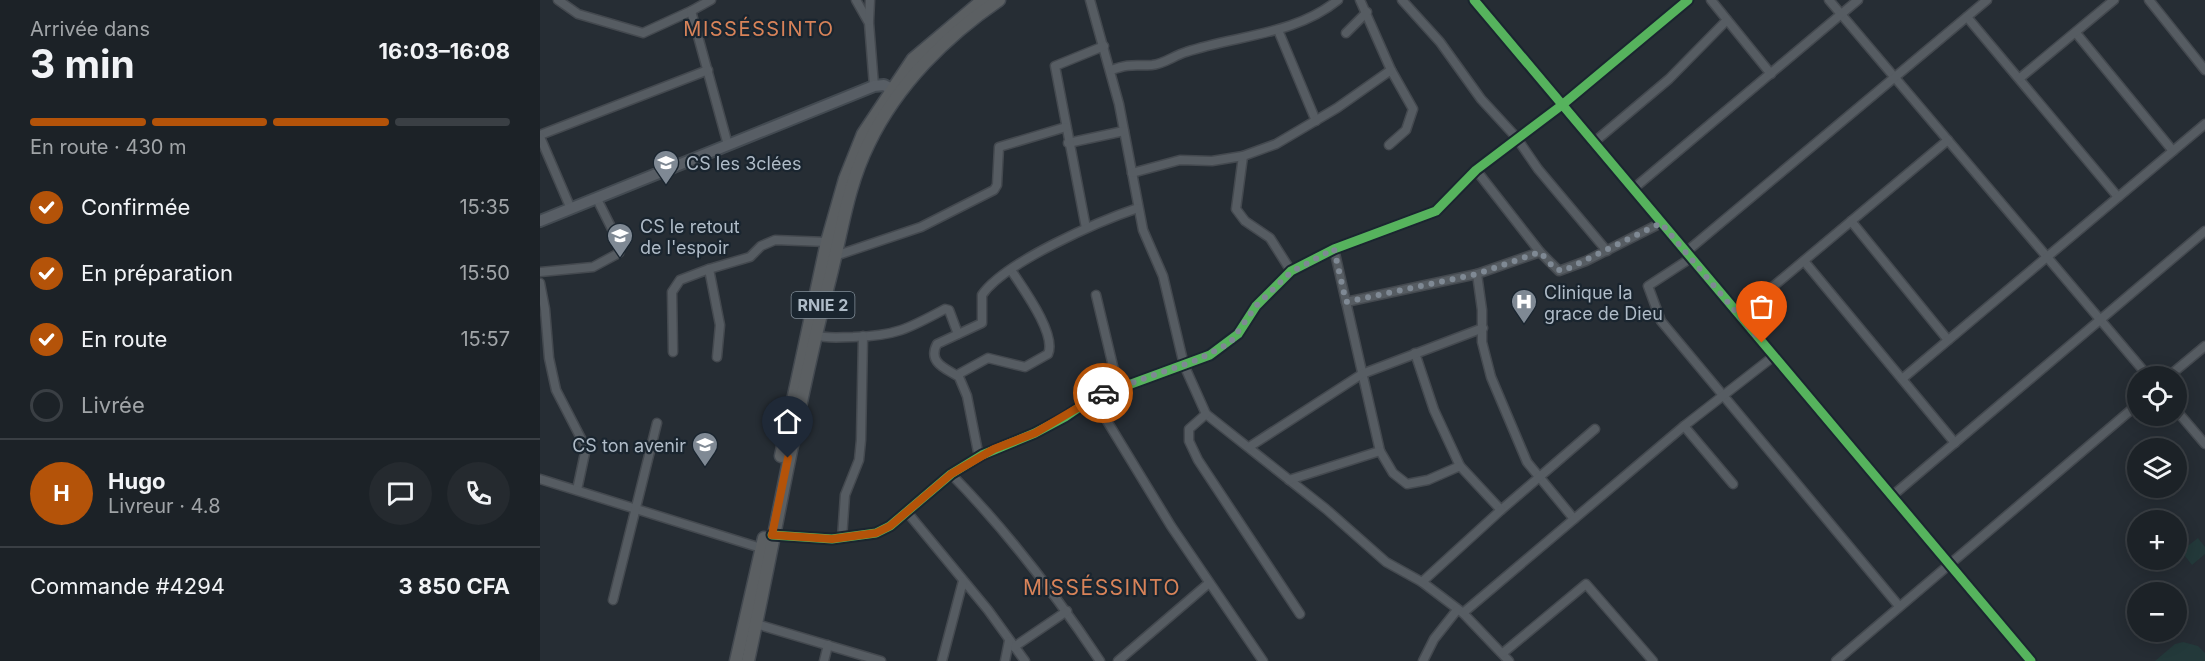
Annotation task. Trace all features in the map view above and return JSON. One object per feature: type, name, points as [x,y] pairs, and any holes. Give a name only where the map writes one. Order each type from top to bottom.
[{"type":"highway","name":"RNIE 2","points":[[748,661],[772,535],[815,335],[836,256],[850,188],[868,145],[913,59],[983,0]]},
{"type":"highway","name":"RNIE 2","points":[[736,661],[826,242],[858,146],[875,112],[895,91],[933,54],[999,0]]},
{"type":"main road","points":[[540,221],[874,86],[884,85],[895,91]]},
{"type":"street","points":[[558,0],[578,14],[643,33],[711,0]]},
{"type":"street","points":[[856,0],[869,22]]},
{"type":"street","points":[[870,0],[869,22],[874,86]]},
{"type":"street","points":[[1090,0],[1111,70],[1143,230],[1163,276],[1184,365],[1206,414],[1249,447],[1386,562],[1422,582],[1460,612],[1506,657],[1586,584],[1653,661]]},
{"type":"street","points":[[1111,70],[1128,64],[1152,65],[1186,52],[1278,30],[1311,19],[1338,0]]},
{"type":"street","points":[[1360,0],[1391,70],[1413,109],[1406,130],[1389,145]]},
{"type":"street","points":[[1402,0],[1440,42],[1481,99],[1516,137],[1538,169],[1607,251]]},
{"type":"street","points":[[1474,0],[2031,661]]},
{"type":"street","points":[[772,535],[842,538],[876,533],[907,512],[951,474],[979,457],[1035,433],[1065,417],[1093,398],[1210,355],[1230,343],[1256,306],[1291,272],[1334,249],[1430,214],[1476,170],[1516,137],[1562,105],[1688,0]]},
{"type":"street","points":[[1711,0],[1771,74]]},
{"type":"street","points":[[1829,0],[2139,366]]},
{"type":"street","points":[[1633,189],[1858,0]]},
{"type":"street","points":[[1899,606],[1664,325],[1647,289],[1649,284],[1688,255],[1987,0]]},
{"type":"street","points":[[2020,78],[2114,0]]},
{"type":"street","points":[[2149,0],[2205,70]]},
{"type":"street","points":[[691,11],[728,145]]},
{"type":"street","points":[[1346,33],[1367,12]]},
{"type":"street","points":[[1967,17],[2118,197]]},
{"type":"street","points":[[1593,143],[1669,79],[1727,20]]},
{"type":"street","points":[[1278,30],[1316,121]]},
{"type":"street","points":[[2076,33],[2173,151]]},
{"type":"street","points":[[1086,228],[1055,66],[1104,46]]},
{"type":"street","points":[[571,209],[540,136],[708,70]]},
{"type":"street","points":[[1132,173],[1180,160],[1218,161],[1243,156],[1276,144],[1316,121],[1391,70]]},
{"type":"street","points":[[1902,379],[2205,124]]},
{"type":"street","points":[[822,260],[921,227],[994,190],[998,185],[999,147],[1066,127]]},
{"type":"street","points":[[1068,143],[1124,131]]},
{"type":"street","points":[[1739,315],[1948,140]]},
{"type":"street","points":[[1243,156],[1236,210],[1245,221],[1270,238],[1291,272]]},
{"type":"street","points":[[1476,170],[1540,252],[1559,271],[1607,251],[1661,223]]},
{"type":"street","points":[[540,272],[593,267],[618,253],[618,241],[597,199]]},
{"type":"street","points":[[979,457],[967,396],[957,375],[941,368],[934,354],[937,344],[982,323],[982,295],[1011,270],[1086,228],[1138,208]]},
{"type":"street","points":[[1851,221],[1948,340]]},
{"type":"street","points":[[1892,496],[2205,231]]},
{"type":"street","points":[[673,352],[672,292],[680,280],[750,257],[761,246],[775,240],[826,242]]},
{"type":"street","points":[[1334,249],[1380,451],[1394,474],[1407,484],[1434,478],[1460,466]]},
{"type":"street","points":[[1346,302],[1477,274],[1540,252]]},
{"type":"street","points":[[1804,261],[1954,443]]},
{"type":"street","points":[[709,269],[720,325],[717,357]]},
{"type":"street","points":[[957,375],[988,358],[1025,367],[1048,354],[1050,343],[1041,319],[1011,270]]},
{"type":"street","points":[[1477,274],[1486,363],[1521,449],[1539,478],[1574,519]]},
{"type":"street","points":[[540,283],[545,309],[549,358],[556,390],[586,448],[577,490]]},
{"type":"street","points":[[1096,295],[1118,387]]},
{"type":"street","points":[[815,335],[886,336],[903,331],[945,309],[948,310],[958,334]]},
{"type":"street","points":[[1249,447],[1362,374],[1483,328]]},
{"type":"street","points":[[842,538],[845,495],[859,460],[863,336]]},
{"type":"street","points":[[2181,366],[2205,346]]},
{"type":"street","points":[[1415,353],[1434,410],[1460,466],[1501,510]]},
{"type":"street","points":[[1423,661],[1434,639],[1460,612],[1684,426],[1774,357]]},
{"type":"street","points":[[1093,398],[1209,583],[1235,616],[1263,661]]},
{"type":"street","points":[[1836,661],[2127,413]]},
{"type":"street","points":[[1206,414],[1189,429],[1189,441],[1193,450],[1300,614]]},
{"type":"street","points":[[613,600],[633,508],[657,423]]},
{"type":"street","points":[[2187,423],[2205,444]]},
{"type":"street","points":[[1684,426],[1733,484]]},
{"type":"street","points":[[1422,582],[1595,429]]},
{"type":"street","points":[[1289,480],[1380,451]]},
{"type":"street","points":[[951,474],[989,513],[1067,611],[1100,661]]},
{"type":"street","points":[[540,479],[761,548]]},
{"type":"street","points":[[907,512],[1024,661]]},
{"type":"street","points":[[942,661],[963,581]]},
{"type":"street","points":[[1118,661],[1209,583]]},
{"type":"street","points":[[1005,661],[1012,644],[1067,611]]},
{"type":"street","points":[[756,624],[881,661]]},
{"type":"street","points":[[824,661],[828,645]]},
{"type":"green space","points":[[2198,538],[2205,547],[2205,554],[2192,565],[2187,559],[2187,546]]},
{"type":"green space","points":[[2183,642],[2198,646],[2205,653],[2205,661],[2155,661],[2175,644]]},
{"type":"cycle path","points":[[1474,0],[2031,661]]},
{"type":"cycle path","points":[[772,535],[832,539],[876,533],[890,526],[951,474],[982,455],[1035,433],[1065,417],[1093,398],[1210,355],[1238,334],[1256,306],[1291,271],[1334,249],[1436,211],[1476,170],[1562,105],[1688,0]]},
{"type":"way so far","points":[[1103,393],[1210,355],[1230,343],[1256,306],[1291,272],[1334,249],[1346,302],[1477,274],[1540,252],[1555,269],[1563,271],[1661,223],[1762,343]]},
{"type":"place","name":"CS les 3clées","points":[[666,186]]},
{"type":"place","name":"CS le retout de l'espoir","points":[[620,259]]},
{"type":"place","name":"Clinique la grace de Dieu","points":[[1524,325]]},
{"type":"place","name":"CS ton avenir","points":[[705,468]]},
{"type":"district","name":"MISSÉSSINTO","points":[[759,29]]},
{"type":"district","name":"MISSÉSSINTO","points":[[1102,587]]},
{"type":"route","points":[[788,458],[772,535],[832,539],[858,537],[876,533],[890,526],[927,492],[982,455],[1035,433],[1103,393]]}]
